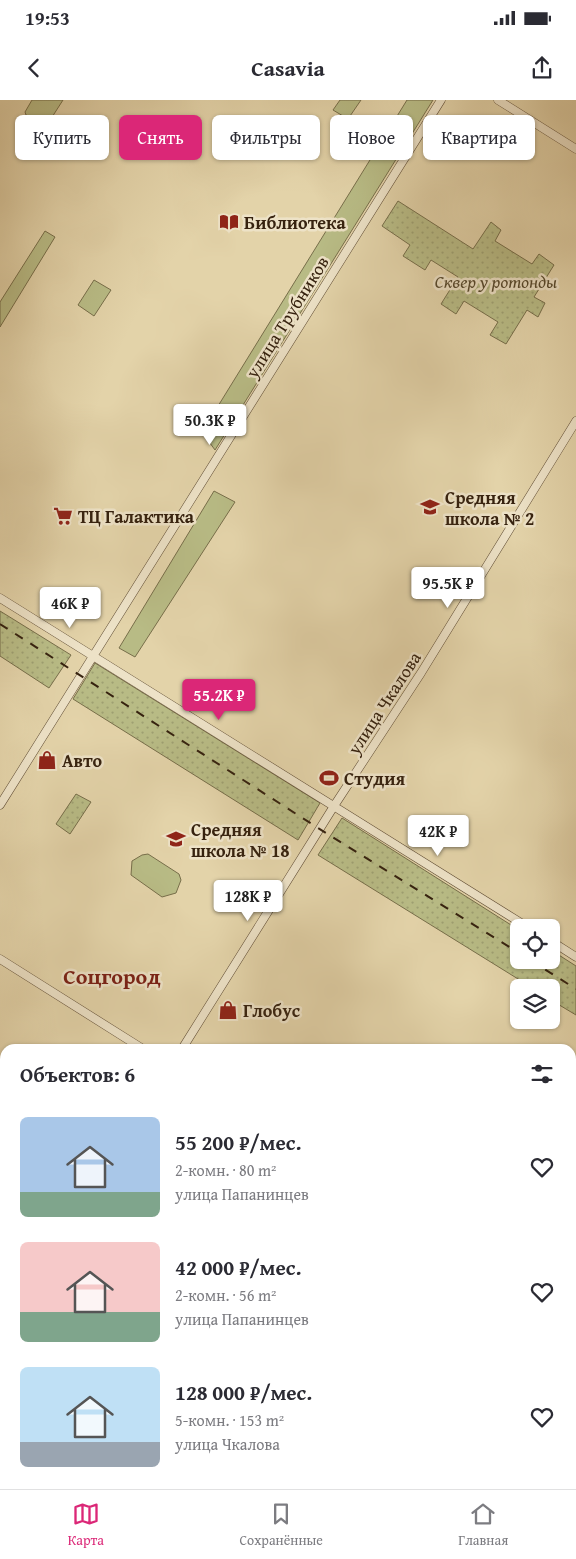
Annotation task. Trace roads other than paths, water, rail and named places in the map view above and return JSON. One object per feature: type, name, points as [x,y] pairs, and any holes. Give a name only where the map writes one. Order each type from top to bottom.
[{"type":"street","name":"улица Трубников","points":[[0,805],[72,688],[82,677],[92,656],[441,100]]},
{"type":"street","points":[[498,100],[576,149]]},
{"type":"street","name":"улица Чкалова","points":[[185,1044],[334,806],[421,673],[576,421]]},
{"type":"street","points":[[0,598],[515,919]]},
{"type":"street","points":[[560,947],[576,957]]},
{"type":"street","points":[[0,960],[135,1044]]},
{"type":"railway","points":[[0,624],[329,835],[510,947]]},
{"type":"railway","points":[[544,969],[576,989]]},
{"type":"place","name":"Библиотека","points":[[229,222]]},
{"type":"place","name":"Средняя школа № 2","points":[[430,507]]},
{"type":"place","name":"ТЦ Галактика","points":[[63,516]]},
{"type":"place","name":"Авто","points":[[47,760]]},
{"type":"place","name":"Студия","points":[[329,778]]},
{"type":"place","name":"Средняя школа № 18","points":[[176,839]]},
{"type":"place","name":"Глобус","points":[[228,1010]]},
{"type":"district","name":"Соцгород","points":[[112,976]]},
{"type":"park label","name":"Сквер у ротонды","points":[[496,281]]}]
